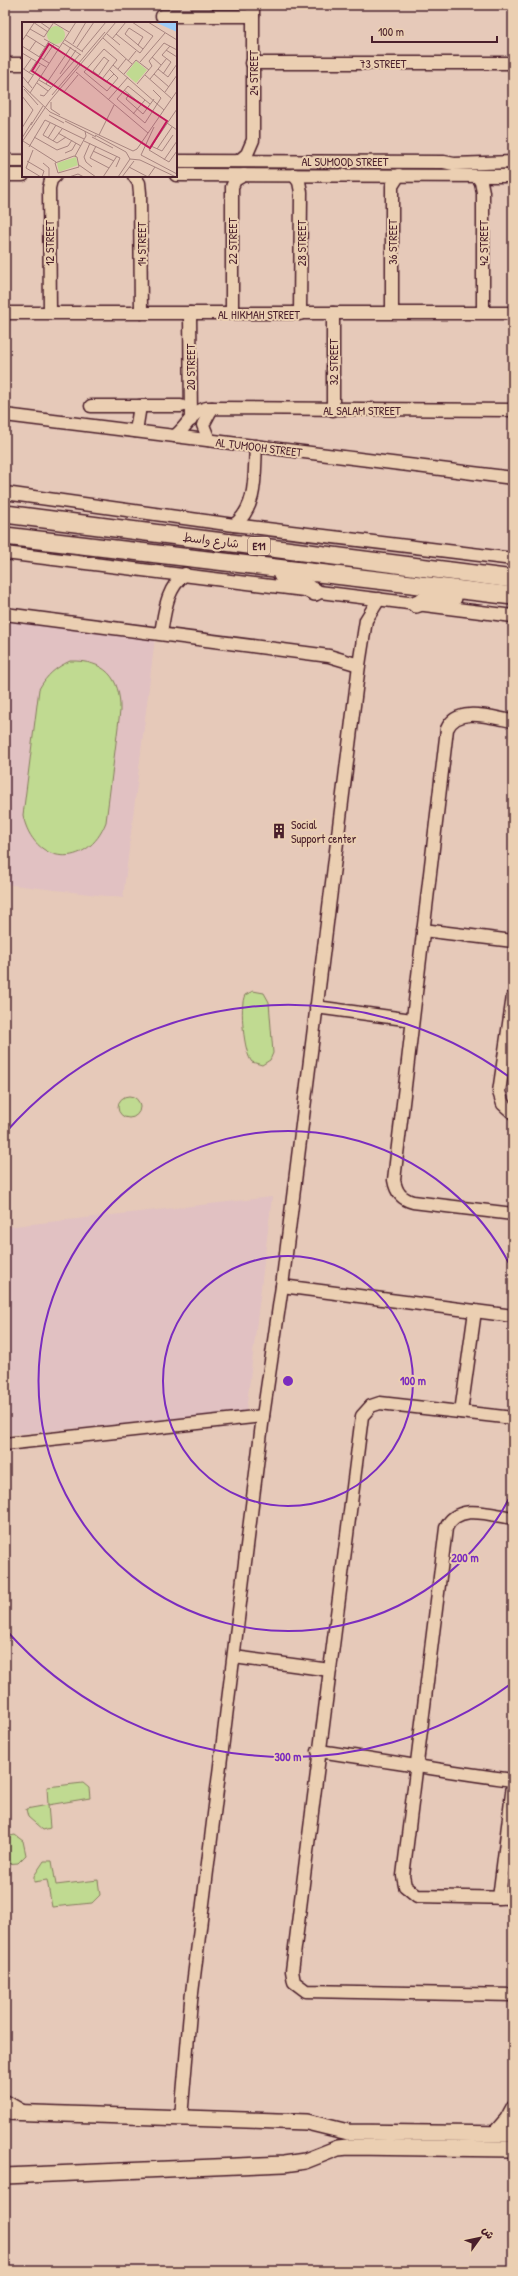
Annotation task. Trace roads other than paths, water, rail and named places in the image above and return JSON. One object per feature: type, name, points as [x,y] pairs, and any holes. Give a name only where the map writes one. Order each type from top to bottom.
[{"type":"highway","name":"شارع واسط","points":[[5,514],[511,577]]},
{"type":"highway","name":"شارع واسط","points":[[5,536],[512,596]]},
{"type":"highway","points":[[267,568],[316,592]]},
{"type":"highway","points":[[416,604],[439,597],[498,604],[512,596]]},
{"type":"main road","points":[[5,2112],[307,2122],[325,2125],[344,2132],[513,2134]]},
{"type":"main road","points":[[343,2147],[344,2132]]},
{"type":"main road","points":[[5,2176],[284,2164],[304,2161],[343,2147],[513,2149]]},
{"type":"street","points":[[162,15],[253,11]]},
{"type":"street","name":"24 STREET","points":[[253,11],[253,140],[263,161]]},
{"type":"street","name":"73 STREET","points":[[252,63],[513,63]]},
{"type":"street","points":[[5,64],[22,64]]},
{"type":"street","points":[[240,160],[247,154],[253,140]]},
{"type":"street","name":"AL SUMOOD STREET","points":[[177,161],[240,160],[444,162],[454,164],[513,162]]},
{"type":"street","points":[[5,161],[22,161]]},
{"type":"street","points":[[247,175],[265,169],[281,169],[285,164],[282,161]]},
{"type":"street","points":[[404,175],[413,164],[454,164]]},
{"type":"street","points":[[5,175],[22,175]]},
{"type":"street","name":"AL SUMOOD STREET","points":[[177,175],[513,176]]},
{"type":"street","name":"22 STREET","points":[[232,313],[232,187],[236,180],[247,175]]},
{"type":"street","name":"28 STREET","points":[[294,175],[299,182],[301,192],[300,314]]},
{"type":"street","name":"36 STREET","points":[[392,312],[392,186],[404,175]]},
{"type":"street","name":"42 STREET","points":[[477,176],[481,182],[483,192],[483,312]]},
{"type":"street","name":"12 STREET","points":[[50,313],[49,188],[51,180],[55,177]]},
{"type":"street","name":"14 STREET","points":[[135,177],[139,183],[140,193],[141,313]]},
{"type":"street","name":"AL HIKMAH STREET","points":[[5,313],[513,313]]},
{"type":"street","name":"32 STREET","points":[[333,313],[333,410]]},
{"type":"street","name":"20 STREET","points":[[190,314],[191,420]]},
{"type":"street","points":[[91,406],[181,406]]},
{"type":"street","points":[[136,431],[140,406]]},
{"type":"street","points":[[175,436],[187,426],[198,411],[212,408]]},
{"type":"street","points":[[209,440],[203,425],[212,408]]},
{"type":"street","name":"AL SALAM STREET","points":[[212,408],[513,410]]},
{"type":"street","name":"AL TUMOOH STREET","points":[[5,415],[513,478]]},
{"type":"street","points":[[234,525],[244,516],[251,503],[256,446]]},
{"type":"street","points":[[5,493],[264,529],[513,558]]},
{"type":"street","points":[[251,503],[256,517],[264,529]]},
{"type":"street","points":[[5,553],[156,570],[316,592],[513,616]]},
{"type":"street","points":[[156,570],[166,584],[168,595],[161,633]]},
{"type":"street","points":[[168,595],[177,581],[185,574]]},
{"type":"street","points":[[354,596],[362,608],[366,620]]},
{"type":"street","points":[[181,2118],[191,2001],[263,1416],[282,1286],[359,665],[366,620],[379,599]]},
{"type":"street","points":[[5,614],[334,656],[359,665]]},
{"type":"street","points":[[513,721],[462,715],[450,724],[423,930],[394,1180],[397,1192],[401,1197],[413,1202],[513,1214]]},
{"type":"street","points":[[423,930],[513,941]]},
{"type":"street","points":[[513,996],[512,1016],[499,1092],[503,1104],[513,1113]]},
{"type":"street","points":[[316,1007],[412,1020]]},
{"type":"street","points":[[282,1286],[513,1316]]},
{"type":"street","points":[[462,1412],[475,1311]]},
{"type":"street","points":[[513,1418],[380,1403],[370,1406],[364,1412],[318,1750],[292,1971],[297,1986],[306,1991],[513,1995]]},
{"type":"street","points":[[5,1444],[263,1416]]},
{"type":"street","points":[[513,1518],[463,1512],[453,1518],[446,1528],[403,1876],[405,1886],[417,1896],[513,1898]]},
{"type":"street","points":[[234,1657],[330,1670]]},
{"type":"street","points":[[318,1750],[513,1780]]},
{"type":"street","points":[[499,1898],[513,1785]]},
{"type":"street","points":[[5,2101],[25,2113]]},
{"type":"street","points":[[493,2134],[506,2120],[513,2106]]},
{"type":"place","name":"Social Support center","points":[[279,831]]}]
